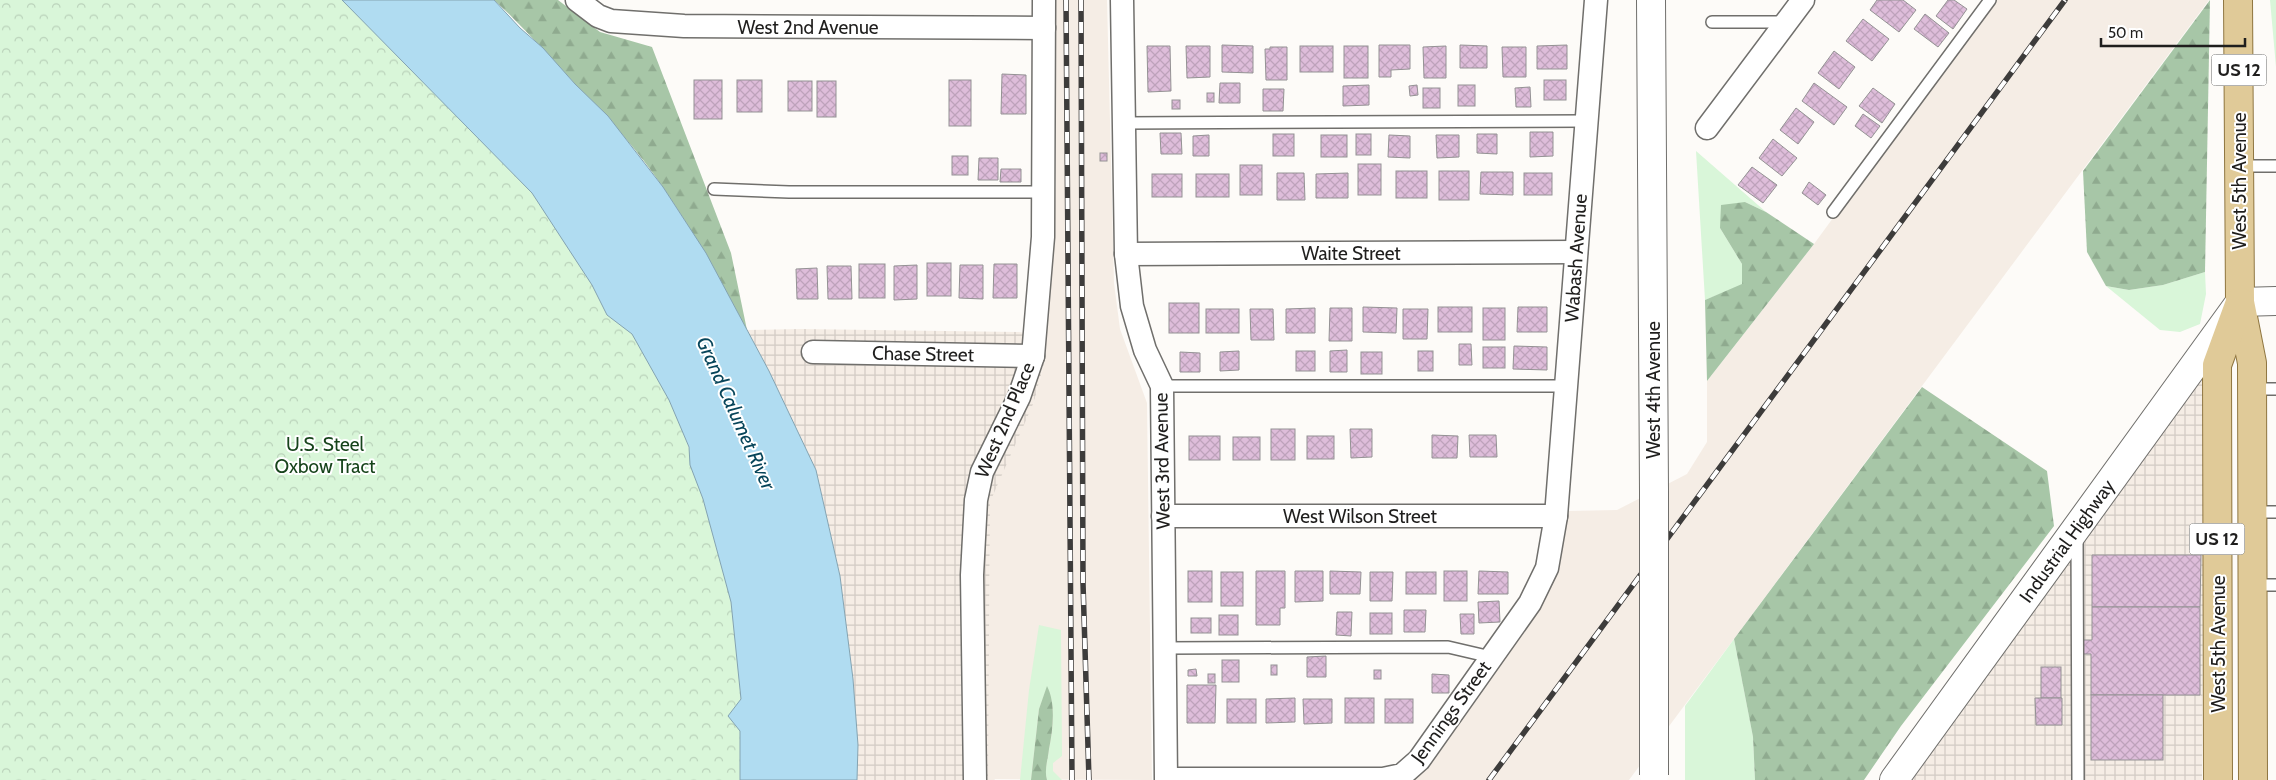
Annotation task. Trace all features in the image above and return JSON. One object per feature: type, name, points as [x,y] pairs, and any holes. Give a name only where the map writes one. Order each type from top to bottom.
[{"type":"main road","name":"West 4th Avenue","points":[[1651,0],[1654,778]]},
{"type":"main road","name":"West 5th Avenue","points":[[2238,0],[2240,302],[2252,363],[2271,389],[2264,512],[2264,585],[2253,736],[2253,780]]},
{"type":"main road","name":"West 5th Avenue","points":[[2218,780],[2217,365],[2240,302]]},
{"type":"main road","points":[[2240,302],[2276,302]]},
{"type":"main road","name":"Industrial Highway","points":[[1894,780],[2240,302]]},
{"type":"main road","points":[[2218,736],[2253,736]]},
{"type":"street","name":"West 2nd Avenue","points":[[578,0],[598,16],[611,21],[684,26],[1044,28]]},
{"type":"street","name":"West 2nd Place","points":[[975,780],[972,575],[976,500],[982,472],[1019,397],[1032,356],[1040,271],[1044,192],[1044,0]]},
{"type":"street","name":"West 3rd Avenue","points":[[1122,0],[1126,254],[1132,306],[1145,350],[1162,386],[1166,779]]},
{"type":"street","name":"Wabash Avenue","points":[[1556,516],[1596,0]]},
{"type":"street","points":[[1707,128],[1803,0]]},
{"type":"street","name":"Waite Street","points":[[1126,254],[1576,252]]},
{"type":"street","name":"Chase Street","points":[[814,352],[1032,356]]},
{"type":"street","name":"West Wilson Street","points":[[1163,516],[1556,516]]},
{"type":"street","name":"Jennings Street","points":[[1166,779],[1382,779],[1402,775],[1419,760],[1530,603],[1541,582],[1551,552],[1556,516]]},
{"type":"lane","points":[[1833,212],[1990,0]]},
{"type":"lane","points":[[1712,22],[1786,22]]},
{"type":"lane","points":[[1124,123],[1587,121]]},
{"type":"lane","points":[[2239,166],[2276,166]]},
{"type":"lane","points":[[714,189],[788,192],[1044,192]]},
{"type":"lane","points":[[1162,386],[1566,386]]},
{"type":"lane","points":[[2076,528],[2078,780]]},
{"type":"lane","points":[[1165,648],[1448,647],[1492,657]]},
{"type":"shaded area","points":[[1055,0],[1107,0],[1114,283],[1120,329],[1147,403],[1152,780],[988,779],[990,502],[1034,402],[1045,361],[1056,187]]},
{"type":"shaded area","points":[[1992,0],[2209,0],[1629,780],[1411,780],[1541,606],[1554,580],[1568,511],[1617,510],[1687,474],[1707,442],[1707,381],[1814,244]]},
{"type":"shaded area","points":[[747,330],[1019,332],[1047,337],[1045,361],[1034,402],[990,530],[989,779],[995,778],[994,780],[857,780],[858,745],[853,679],[840,576],[816,470],[769,371]]},
{"type":"shaded area","points":[[2204,376],[2202,780],[1912,780]]},
{"type":"green space","name":"U.S. Steel Oxbow Tract","points":[[0,0],[344,0],[408,67],[536,191],[622,314],[672,395],[746,630],[758,780],[0,780]]},
{"type":"green space","points":[[494,0],[558,0],[600,32],[652,47],[731,253],[747,330],[686,223],[644,161],[599,109]]},
{"type":"green space","points":[[2210,0],[2205,272],[2163,285],[2129,290],[2106,286],[2087,252],[2083,171]]},
{"type":"green space","points":[[2270,0],[2276,0],[2276,67]]},
{"type":"green space","points":[[1696,151],[1766,212],[1745,202],[1720,228],[1742,264],[1742,285],[1705,300]]},
{"type":"green space","points":[[1745,202],[1766,212],[1814,244],[1707,381],[1705,300],[1742,284],[1742,264],[1720,228],[1721,205]]},
{"type":"green space","points":[[2205,272],[2206,294],[2200,324],[2180,332],[2160,330],[2106,286],[2129,290],[2163,285]]},
{"type":"green space","points":[[1922,387],[2047,471],[2054,526],[1901,726],[1864,780],[1755,780],[1753,737],[1734,639]]},
{"type":"green space","points":[[1039,625],[1061,630],[1062,756],[1053,763],[1053,771],[1062,780],[1047,780],[1046,776],[1053,717],[1052,701],[1047,687],[1039,709],[1031,780],[1020,780],[1029,690]]},
{"type":"green space","points":[[1734,639],[1753,737],[1755,780],[1685,780],[1685,706]]},
{"type":"green space","points":[[1047,686],[1052,700],[1053,717],[1046,768],[1047,780],[1031,780],[1039,709]]},
{"type":"water","name":"Grand Calumet River","points":[[342,0],[494,0],[608,116],[663,187],[706,253],[769,371],[816,470],[840,576],[853,679],[858,745],[857,780],[740,780],[740,731],[728,716],[741,699],[731,602],[703,499],[690,465],[689,447],[669,400],[632,334],[607,315],[592,285],[532,193]]},
{"type":"building","points":[[1877,0],[1903,0],[1916,10],[1899,32],[1870,10]]},
{"type":"building","points":[[1948,0],[1954,0],[1967,9],[1953,29],[1936,16]]},
{"type":"building","points":[[1925,14],[1949,33],[1938,47],[1914,29]]},
{"type":"building","points":[[1863,19],[1889,39],[1872,61],[1846,41]]},
{"type":"building","points":[[1222,45],[1253,46],[1253,73],[1222,72]]},
{"type":"building","points":[[1379,45],[1410,45],[1410,69],[1391,70],[1391,77],[1379,77]]},
{"type":"building","points":[[1460,45],[1487,46],[1487,68],[1460,68]]},
{"type":"building","points":[[1567,45],[1567,69],[1537,69],[1537,46]]},
{"type":"building","points":[[1147,46],[1170,46],[1171,91],[1148,92]]},
{"type":"building","points":[[1186,46],[1210,46],[1210,77],[1187,78]]},
{"type":"building","points":[[1300,46],[1333,46],[1333,72],[1300,72]]},
{"type":"building","points":[[1344,46],[1368,46],[1368,78],[1344,78]]},
{"type":"building","points":[[1446,46],[1446,78],[1424,78],[1423,47]]},
{"type":"building","points":[[1270,47],[1287,47],[1287,80],[1266,80],[1265,49],[1270,49]]},
{"type":"building","points":[[1502,47],[1526,47],[1526,77],[1503,77]]},
{"type":"building","points":[[1834,51],[1855,67],[1839,89],[1818,73]]},
{"type":"building","points":[[1002,74],[1026,75],[1026,114],[1001,114]]},
{"type":"building","points":[[694,80],[722,80],[722,119],[694,119]]},
{"type":"building","points":[[737,80],[762,80],[762,112],[737,112]]},
{"type":"building","points":[[949,80],[971,80],[971,126],[949,126]]},
{"type":"building","points":[[1544,80],[1566,80],[1566,100],[1544,100]]},
{"type":"building","points":[[788,81],[812,81],[812,111],[788,111]]},
{"type":"building","points":[[817,81],[836,81],[836,117],[817,117]]},
{"type":"building","points":[[1220,83],[1240,83],[1240,103],[1219,103]]},
{"type":"building","points":[[1814,83],[1847,107],[1834,125],[1802,101]]},
{"type":"building","points":[[1369,85],[1369,105],[1343,106],[1343,86]]},
{"type":"building","points":[[1417,85],[1418,95],[1410,96],[1409,86]]},
{"type":"building","points":[[1458,85],[1475,85],[1475,106],[1458,106]]},
{"type":"building","points":[[1530,87],[1531,107],[1516,107],[1515,88]]},
{"type":"building","points":[[1423,88],[1440,88],[1440,108],[1423,108]]},
{"type":"building","points":[[1873,88],[1895,104],[1882,123],[1859,106]]},
{"type":"building","points":[[1263,89],[1284,89],[1283,111],[1263,111]]},
{"type":"building","points":[[1207,93],[1214,93],[1214,102],[1207,102]]},
{"type":"building","points":[[1172,100],[1180,100],[1180,109],[1172,109]]},
{"type":"building","points":[[1796,108],[1814,122],[1798,144],[1780,130]]},
{"type":"building","points":[[1863,114],[1880,126],[1871,138],[1855,126]]},
{"type":"building","points":[[1530,132],[1553,132],[1553,156],[1530,157]]},
{"type":"building","points":[[1160,133],[1181,133],[1182,154],[1161,154]]},
{"type":"building","points":[[1273,134],[1294,134],[1294,156],[1273,156]]},
{"type":"building","points":[[1356,134],[1371,134],[1371,155],[1356,155]]},
{"type":"building","points":[[1477,134],[1497,134],[1497,154],[1477,153]]},
{"type":"building","points":[[1209,135],[1209,156],[1193,156],[1193,136]]},
{"type":"building","points":[[1321,135],[1347,135],[1347,157],[1321,157]]},
{"type":"building","points":[[1389,135],[1410,136],[1410,158],[1388,157]]},
{"type":"building","points":[[1436,135],[1459,135],[1459,157],[1437,158]]},
{"type":"building","points":[[1773,139],[1797,158],[1782,176],[1759,158]]},
{"type":"building","points":[[1100,153],[1107,153],[1107,161],[1100,161]]},
{"type":"building","points":[[952,156],[968,156],[968,175],[952,175]]},
{"type":"building","points":[[979,158],[998,158],[998,180],[978,180]]},
{"type":"building","points":[[1358,164],[1381,164],[1381,195],[1358,195]]},
{"type":"building","points":[[1240,165],[1262,165],[1262,195],[1240,195]]},
{"type":"building","points":[[1752,167],[1777,185],[1763,203],[1738,185]]},
{"type":"building","points":[[1001,169],[1021,169],[1021,182],[1000,182]]},
{"type":"building","points":[[1396,171],[1427,171],[1427,198],[1396,198]]},
{"type":"building","points":[[1439,171],[1469,171],[1469,200],[1439,200]]},
{"type":"building","points":[[1481,172],[1513,172],[1513,195],[1480,194]]},
{"type":"building","points":[[1277,173],[1304,173],[1305,200],[1277,200]]},
{"type":"building","points":[[1348,173],[1348,198],[1316,198],[1316,174]]},
{"type":"building","points":[[1524,173],[1552,173],[1552,195],[1524,195]]},
{"type":"building","points":[[1152,174],[1182,174],[1182,197],[1152,197]]},
{"type":"building","points":[[1196,174],[1229,174],[1229,197],[1196,197]]},
{"type":"building","points":[[1809,182],[1826,195],[1818,205],[1802,193]]},
{"type":"building","points":[[927,263],[951,263],[951,296],[927,296]]},
{"type":"building","points":[[859,264],[885,264],[885,298],[859,298]]},
{"type":"building","points":[[994,264],[1017,264],[1017,298],[993,298]]},
{"type":"building","points":[[917,265],[917,299],[894,300],[894,266]]},
{"type":"building","points":[[960,265],[983,265],[983,299],[959,298]]},
{"type":"building","points":[[827,266],[851,266],[852,299],[828,299]]},
{"type":"building","points":[[817,268],[818,299],[797,299],[796,269]]},
{"type":"building","points":[[1169,303],[1199,303],[1199,333],[1169,333]]},
{"type":"building","points":[[1363,307],[1397,308],[1396,333],[1363,332]]},
{"type":"building","points":[[1438,307],[1472,307],[1472,332],[1438,332]]},
{"type":"building","points":[[1518,307],[1547,307],[1547,332],[1517,332]]},
{"type":"building","points":[[1315,308],[1315,333],[1286,333],[1286,309]]},
{"type":"building","points":[[1330,308],[1352,308],[1352,341],[1329,341]]},
{"type":"building","points":[[1483,308],[1505,308],[1505,340],[1483,340]]},
{"type":"building","points":[[1206,309],[1239,309],[1239,333],[1206,333]]},
{"type":"building","points":[[1250,309],[1273,309],[1274,340],[1251,340]]},
{"type":"building","points":[[1403,309],[1428,309],[1427,339],[1403,339]]},
{"type":"building","points":[[1459,344],[1471,344],[1472,365],[1459,365]]},
{"type":"building","points":[[1514,346],[1547,347],[1547,370],[1513,369]]},
{"type":"building","points":[[1483,347],[1505,347],[1505,368],[1483,368]]},
{"type":"building","points":[[1347,350],[1347,372],[1330,372],[1330,351]]},
{"type":"building","points":[[1239,351],[1239,370],[1220,371],[1220,352]]},
{"type":"building","points":[[1296,351],[1315,351],[1315,371],[1296,371]]},
{"type":"building","points":[[1418,351],[1433,351],[1433,371],[1418,371]]},
{"type":"building","points":[[1180,352],[1200,353],[1200,372],[1180,372]]},
{"type":"building","points":[[1361,352],[1382,352],[1382,374],[1361,374]]},
{"type":"building","points":[[1271,429],[1295,429],[1295,460],[1271,460]]},
{"type":"building","points":[[1350,429],[1372,429],[1372,457],[1351,458]]},
{"type":"building","points":[[1432,435],[1458,436],[1457,458],[1432,458]]},
{"type":"building","points":[[1469,435],[1496,435],[1497,457],[1470,457]]},
{"type":"building","points":[[1189,436],[1220,436],[1220,460],[1189,460]]},
{"type":"building","points":[[1307,436],[1334,436],[1334,459],[1307,459]]},
{"type":"building","points":[[1233,437],[1260,437],[1260,460],[1233,460]]},
{"type":"building","points":[[2092,555],[2201,555],[2200,607],[2092,607]]},
{"type":"building","points":[[1188,571],[1212,571],[1212,602],[1188,602]]},
{"type":"building","points":[[1256,571],[1285,571],[1285,608],[1280,608],[1280,625],[1256,625]]},
{"type":"building","points":[[1295,571],[1323,571],[1323,601],[1295,602]]},
{"type":"building","points":[[1330,571],[1361,572],[1360,594],[1330,594]]},
{"type":"building","points":[[1444,571],[1467,571],[1467,601],[1444,601]]},
{"type":"building","points":[[1479,571],[1508,572],[1508,594],[1478,594]]},
{"type":"building","points":[[1221,572],[1243,572],[1243,606],[1221,606]]},
{"type":"building","points":[[1370,572],[1393,572],[1392,601],[1370,601]]},
{"type":"building","points":[[1406,572],[1436,572],[1436,594],[1406,594]]},
{"type":"building","points":[[1499,601],[1500,622],[1479,623],[1478,602]]},
{"type":"building","points":[[2092,607],[2200,607],[2200,695],[2091,695],[2091,654],[2081,654],[2081,640],[2092,640]]},
{"type":"building","points":[[1404,610],[1426,610],[1425,632],[1404,632]]},
{"type":"building","points":[[1337,612],[1352,612],[1351,636],[1336,635]]},
{"type":"building","points":[[1370,613],[1392,613],[1392,634],[1370,634]]},
{"type":"building","points":[[1460,614],[1474,614],[1474,634],[1461,634]]},
{"type":"building","points":[[1219,615],[1238,615],[1238,635],[1219,635]]},
{"type":"building","points":[[1191,618],[1211,618],[1211,633],[1191,633]]},
{"type":"building","points":[[1326,656],[1326,677],[1307,677],[1307,657]]},
{"type":"building","points":[[1222,660],[1239,660],[1239,682],[1222,682]]},
{"type":"building","points":[[1271,665],[1277,665],[1277,675],[1271,675]]},
{"type":"building","points":[[2041,667],[2061,667],[2061,698],[2041,698]]},
{"type":"building","points":[[1196,669],[1197,676],[1188,676],[1188,670]]},
{"type":"building","points":[[1374,670],[1381,670],[1381,679],[1374,679]]},
{"type":"building","points":[[1208,674],[1215,674],[1215,683],[1208,683]]},
{"type":"building","points":[[1432,674],[1449,675],[1449,693],[1432,693]]},
{"type":"building","points":[[1187,685],[1216,685],[1215,723],[1187,723]]},
{"type":"building","points":[[2091,695],[2163,695],[2163,760],[2091,760]]},
{"type":"building","points":[[1295,698],[1295,722],[1266,723],[1266,699]]},
{"type":"building","points":[[1345,698],[1374,698],[1374,723],[1345,723]]},
{"type":"building","points":[[2035,698],[2062,698],[2062,725],[2036,725]]},
{"type":"building","points":[[1227,699],[1256,699],[1256,723],[1227,723]]},
{"type":"building","points":[[1303,699],[1332,699],[1332,723],[1304,724]]},
{"type":"building","points":[[1385,699],[1413,699],[1413,723],[1385,723]]},
{"type":"railway","points":[[1066,0],[1072,780]]},
{"type":"railway","points":[[1081,0],[1083,583],[1089,780]]},
{"type":"railway","points":[[1489,780],[2065,0]]}]
